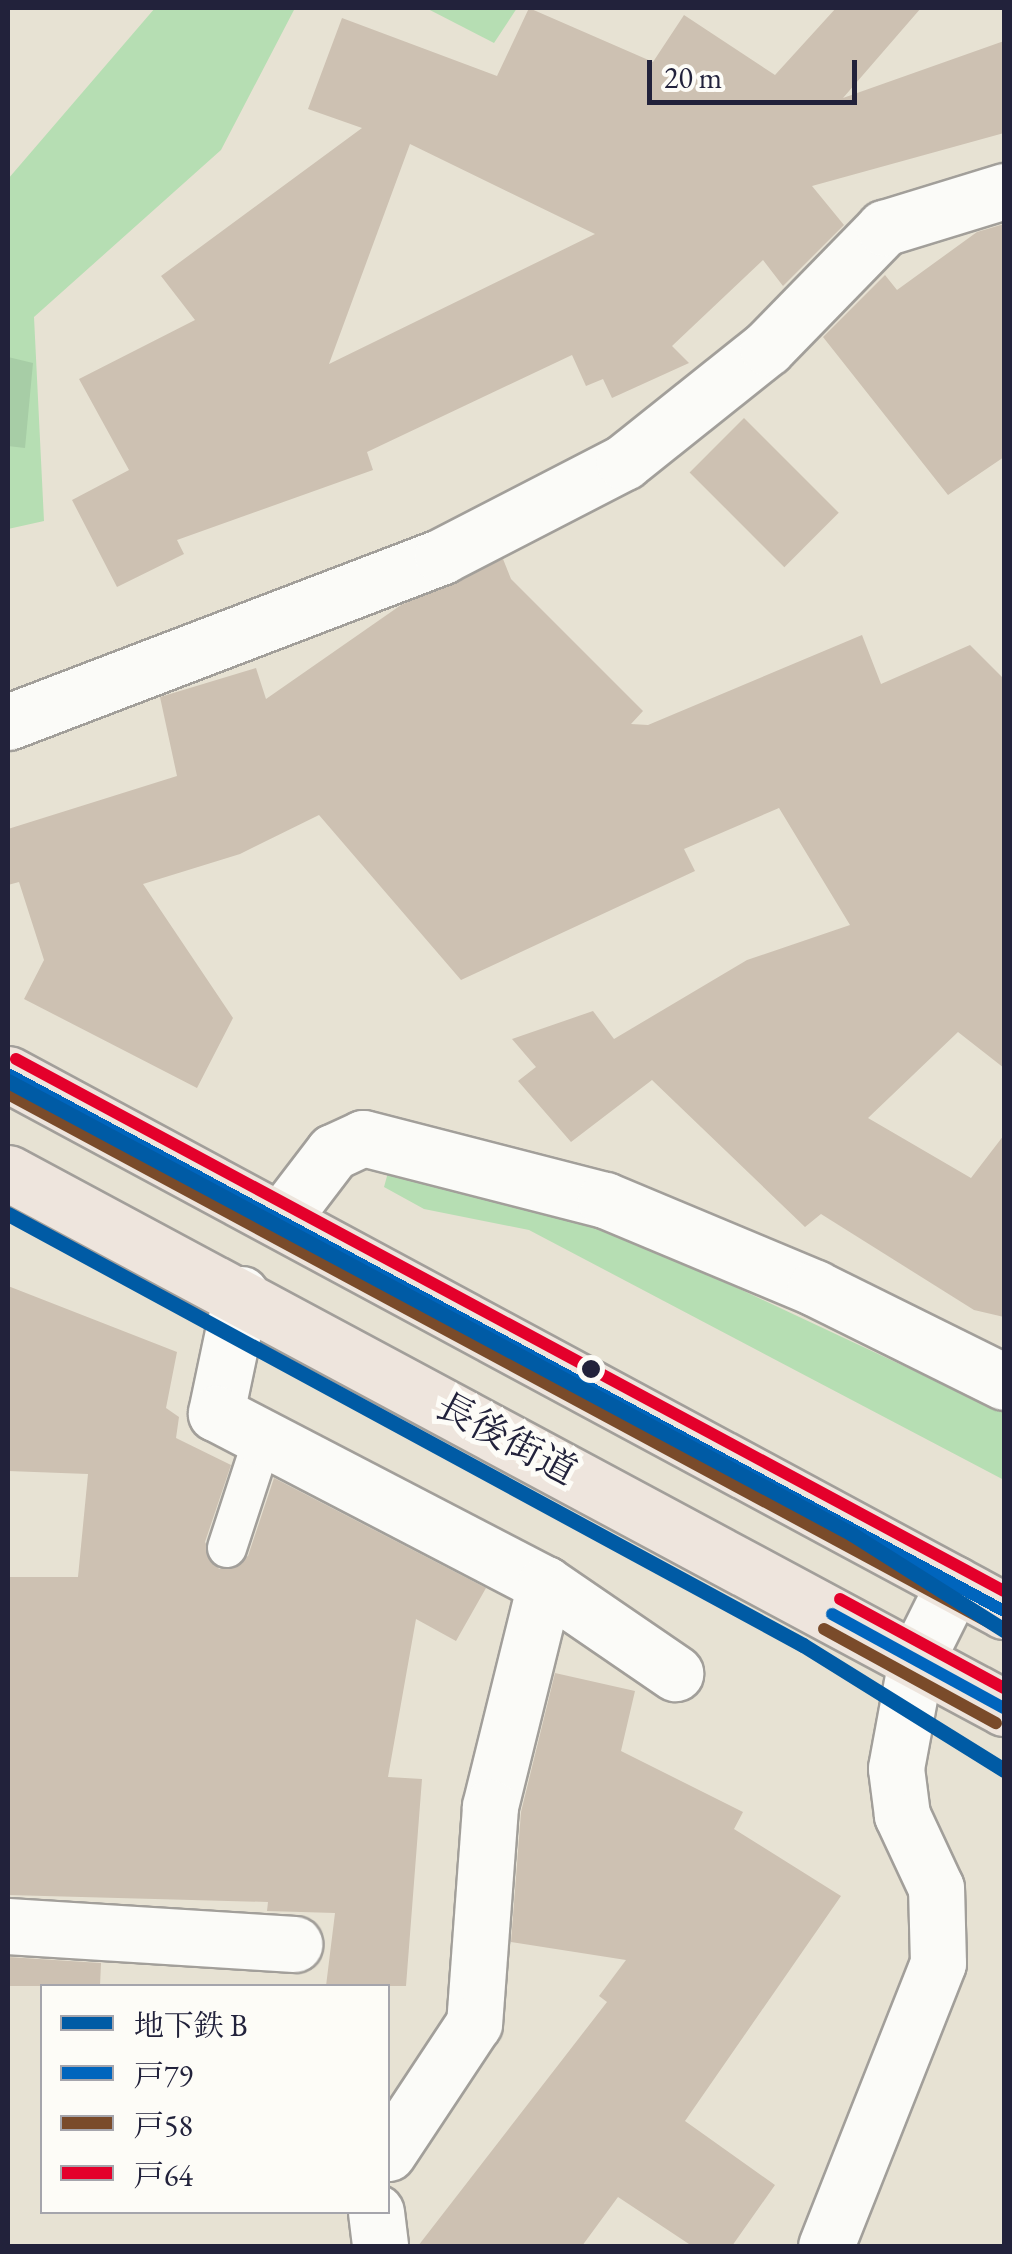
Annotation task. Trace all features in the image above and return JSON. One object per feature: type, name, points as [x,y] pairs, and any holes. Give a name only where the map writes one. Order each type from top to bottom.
[{"type":"main road","points":[[8,1074],[284,1216],[1004,1611]]},
{"type":"main road","name":"長後街道","points":[[8,1173],[240,1294],[1004,1708]]},
{"type":"street","points":[[8,722],[442,556],[624,462],[767,348],[884,228],[1004,191]]},
{"type":"street","points":[[284,1216],[333,1152],[364,1138],[605,1200],[815,1288],[1004,1382]]},
{"type":"street","points":[[240,1294],[216,1414],[545,1584],[675,1673]]},
{"type":"street","points":[[390,2150],[474,2023],[490,1807],[545,1584]]},
{"type":"street","points":[[826,2246],[938,1962],[936,1888],[902,1815],[897,1780],[916,1660],[954,1584]]},
{"type":"street","points":[[8,1926],[294,1944]]},
{"type":"street","points":[[376,2214],[380,2246]]},
{"type":"lane","points":[[227,1548],[264,1438]]},
{"type":"green space","points":[[155,8],[295,8],[221,150],[34,317],[44,521],[8,529],[8,179]]},
{"type":"green space","points":[[426,8],[517,8],[494,43]]},
{"type":"green space","points":[[8,357],[33,363],[25,448],[8,446]]},
{"type":"green space","points":[[389,1169],[599,1223],[1004,1413],[1004,1480],[529,1230],[424,1209],[384,1187]]},
{"type":"building","points":[[529,8],[653,62],[684,15],[775,75],[836,8],[921,8],[843,98],[1004,41],[1004,133],[812,186],[844,225],[783,286],[763,260],[672,346],[689,363],[612,398],[603,379],[586,386],[572,355],[367,452],[373,470],[177,540],[184,554],[117,587],[72,500],[129,470],[79,379],[195,320],[161,276],[362,128],[308,109],[342,18],[497,76]],"holes":[[[410,144],[595,234],[329,364]]]},
{"type":"building","points":[[1004,224],[1004,457],[948,495],[823,337],[885,275],[897,290],[977,232]]},
{"type":"building","points":[[744,418],[839,513],[784,567],[690,472]]},
{"type":"building","points":[[503,559],[511,579],[643,711],[631,724],[648,725],[862,635],[881,684],[970,645],[1004,679],[1004,1068],[958,1032],[868,1118],[971,1178],[1004,1135],[1004,1317],[974,1310],[821,1214],[805,1227],[652,1080],[571,1142],[518,1081],[536,1067],[512,1039],[593,1011],[614,1039],[747,960],[850,925],[779,808],[684,849],[695,871],[461,980],[319,815],[240,854],[143,884],[233,1018],[197,1088],[24,999],[44,960],[19,882],[8,885],[8,829],[177,776],[160,697],[256,668],[266,699],[401,605]]},
{"type":"building","points":[[8,1286],[177,1352],[166,1408],[179,1417],[176,1438],[231,1465],[205,1542],[219,1569],[248,1556],[274,1478],[486,1588],[456,1641],[416,1619],[388,1777],[422,1779],[406,1986],[326,1984],[335,1913],[267,1911],[268,1902],[8,1895],[8,1577],[78,1577],[88,1474],[8,1471]]},
{"type":"building","points":[[555,1673],[635,1691],[621,1751],[743,1812],[734,1829],[841,1896],[685,2121],[775,2185],[732,2246],[692,2246],[618,2197],[582,2246],[418,2246],[607,2002],[599,1996],[626,1960],[511,1942],[521,1812]]},
{"type":"building","points":[[8,1957],[101,1963],[100,1984],[8,1986]]},
{"type":"metro line","name":"B","points":[[8,1081],[852,1534],[1004,1630]]},
{"type":"metro line","name":"B","points":[[8,1214],[803,1645],[1004,1770]]},
{"type":"transit line","name":"戸64","points":[[16,1059],[1004,1591]]},
{"type":"transit line","name":"戸79","points":[[8,1074],[1004,1611]]},
{"type":"transit line","name":"戸58","points":[[8,1094],[996,1626]]},
{"type":"transit line","name":"戸64","points":[[840,1599],[1004,1688]]},
{"type":"transit line","name":"戸79","points":[[832,1614],[1004,1708]]},
{"type":"transit line","name":"戸58","points":[[824,1629],[996,1723]]}]
